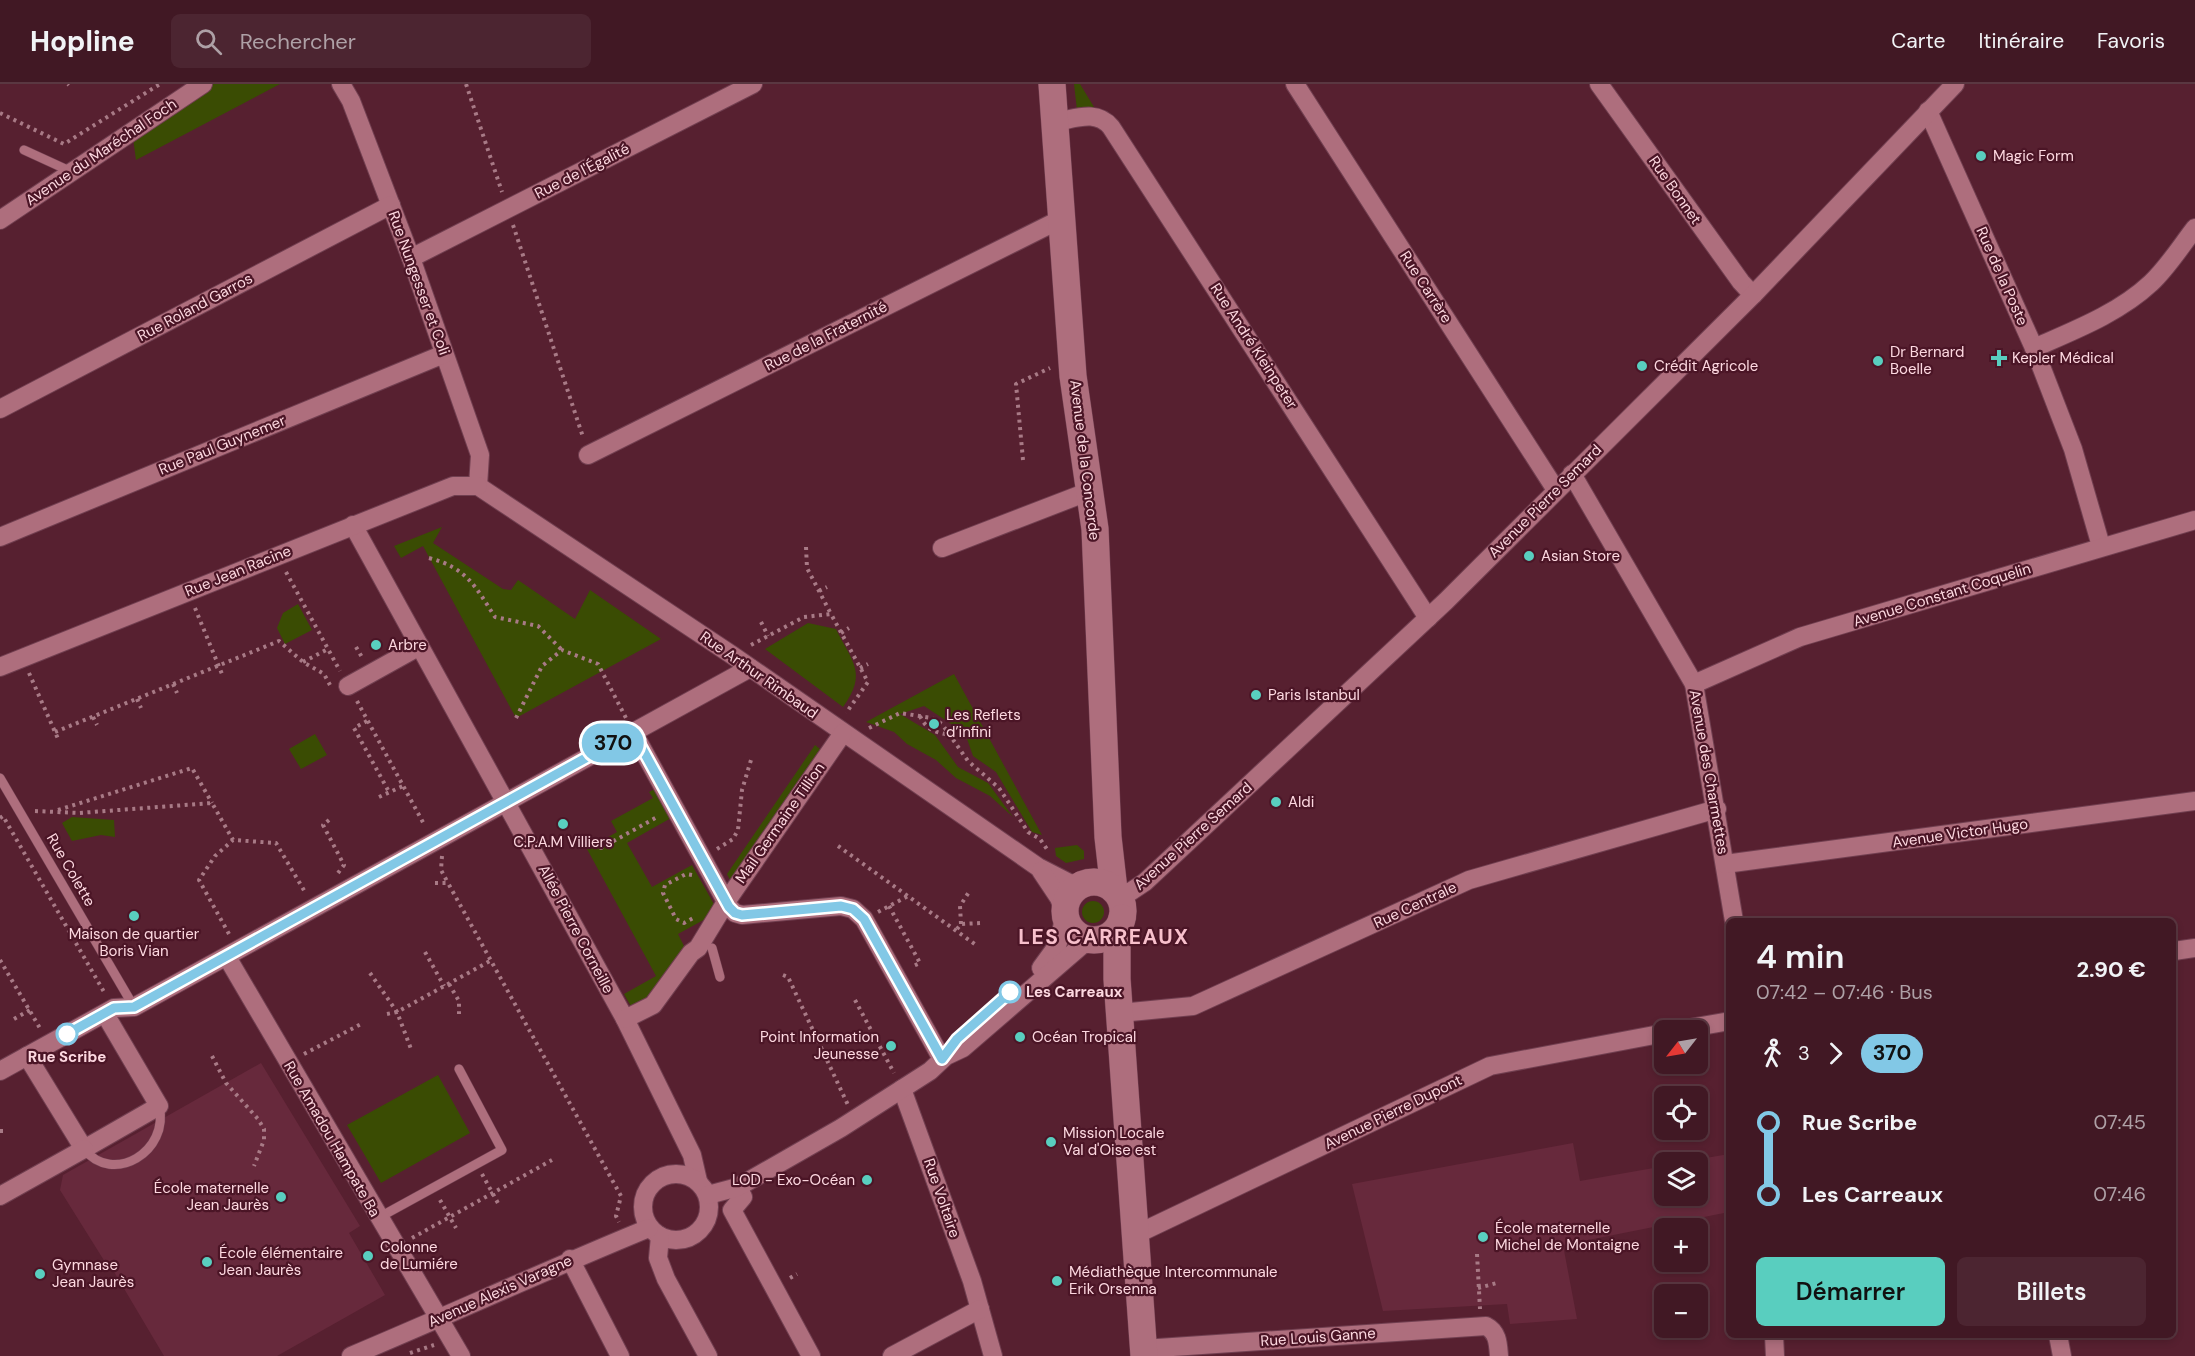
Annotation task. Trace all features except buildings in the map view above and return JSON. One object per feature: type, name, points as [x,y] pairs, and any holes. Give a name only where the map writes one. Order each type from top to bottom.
[{"type":"main road","name":"Avenue de la Concorde","points":[[1052,84],[1073,376],[1079,429],[1090,491],[1101,630],[1108,837],[1117,900],[1117,979]]},
{"type":"main road","name":"Avenue de la Concorde","points":[[1071,883],[1099,870],[1108,837]]},
{"type":"main road","points":[[1089,940],[1110,935],[1117,900],[1098,882],[1071,883],[1065,914],[1072,931],[1105,952],[1117,979],[1143,1353]]},
{"type":"street","name":"Avenue du Maréchal Foch","points":[[0,220],[203,84]]},
{"type":"street","name":"Rue Nungesser et Coli","points":[[341,84],[351,101],[411,258],[480,455],[478,486]]},
{"type":"street","name":"Rue de l'Égalité","points":[[411,258],[753,84]]},
{"type":"street","name":"Rue Carrère","points":[[1295,84],[1556,490]]},
{"type":"street","name":"Rue Bonnet","points":[[1599,84],[1741,282],[1753,295]]},
{"type":"street","name":"Avenue Pierre Semard","points":[[1117,900],[1144,882],[1428,618],[1753,295],[1955,84]]},
{"type":"street","name":"Rue de la Poste","points":[[1928,111],[1940,133],[2034,348],[2073,449],[2101,546]]},
{"type":"street","name":"Rue André Kleinpeter","points":[[1055,122],[1096,115],[1111,126],[1428,618]]},
{"type":"street","name":"Rue Roland Garros","points":[[0,409],[391,205]]},
{"type":"street","name":"Rue de la Fraternité","points":[[588,455],[1063,218]]},
{"type":"street","points":[[2034,348],[2132,299],[2153,281],[2195,228]]},
{"type":"street","name":"Rue Paul Guynemer","points":[[0,537],[444,354]]},
{"type":"street","name":"Avenue des Charmettes","points":[[1572,474],[1694,684],[1717,809],[1734,918]]},
{"type":"street","name":"Rue Jean Racine","points":[[0,667],[453,486],[478,486]]},
{"type":"street","name":"Rue Arthur Rimbaud","points":[[478,486],[750,668],[1038,867],[1071,883]]},
{"type":"street","points":[[942,548],[1090,491]]},
{"type":"street","name":"Avenue Constant Coquelin","points":[[1694,684],[1800,638],[2101,546],[2195,520]]},
{"type":"street","name":"Allée Pierre Corneille","points":[[353,525],[625,1019],[692,1155],[703,1188]]},
{"type":"street","points":[[342,689],[420,646]]},
{"type":"street","points":[[0,1071],[109,1011],[134,1007],[750,668]]},
{"type":"street","points":[[633,732],[727,910],[742,915],[841,906],[853,909],[864,919],[944,1058]]},
{"type":"street","name":"Mail Germaine Tillion","points":[[625,1019],[653,1005],[691,953],[698,948],[727,910],[843,733]]},
{"type":"street","name":"Avenue Victor Hugo","points":[[1725,864],[2195,801]]},
{"type":"street","name":"Rue Centrale","points":[[1120,1013],[1193,1006],[1468,880],[1717,809]]},
{"type":"street","points":[[708,1356],[666,1279],[658,1258],[655,1232],[643,1212],[644,1196],[653,1182],[667,1174],[684,1174],[703,1188],[738,1187],[930,1071],[944,1058],[957,1039],[1052,956],[1063,931],[1065,914],[1059,898],[1038,867]]},
{"type":"street","points":[[712,948],[727,910]]},
{"type":"street","points":[[944,1058],[963,1048],[1089,940]]},
{"type":"street","points":[[2176,951],[2195,948]]},
{"type":"street","name":"Rue Amadou Hampate Ba","points":[[232,954],[290,1066],[461,1356]]},
{"type":"street","points":[[0,1196],[159,1106],[109,1011]]},
{"type":"street","points":[[1708,1025],[1726,1022]]},
{"type":"street","name":"Avenue Pierre Dupont","points":[[1135,1235],[1490,1066],[1654,1035]]},
{"type":"street","points":[[27,1056],[84,1149]]},
{"type":"street","name":"Rue Voltaire","points":[[902,1089],[980,1309],[993,1356]]},
{"type":"street","points":[[738,1187],[743,1197],[732,1210],[811,1356]]},
{"type":"street","name":"Avenue Alexis Varagne","points":[[351,1356],[441,1320],[570,1259],[627,1237],[655,1232],[683,1240],[702,1228],[708,1218],[703,1188]]},
{"type":"street","points":[[570,1259],[620,1356]]},
{"type":"street","points":[[892,1356],[980,1309]]},
{"type":"street","points":[[1488,1322],[1499,1356]]},
{"type":"street","name":"Rue Louis Ganne","points":[[1143,1353],[1486,1326],[1488,1322]]},
{"type":"street","points":[[1774,1338],[1776,1356]]},
{"type":"street","points":[[2059,1338],[2062,1356]]},
{"type":"lane","points":[[24,150],[72,172]]},
{"type":"lane","name":"Rue Colette","points":[[0,778],[134,1007]]},
{"type":"lane","points":[[712,948],[720,977]]},
{"type":"lane","points":[[378,1218],[502,1150],[459,1069]]},
{"type":"lane","points":[[84,1149],[92,1159],[104,1162],[120,1164],[135,1160],[155,1142],[161,1130],[159,1106]]},
{"type":"path","points":[[0,113],[64,144],[160,84]]},
{"type":"path","points":[[466,84],[588,455]]},
{"type":"path","points":[[1023,460],[1016,384],[1057,364]]},
{"type":"path","points":[[806,547],[807,567],[868,682],[845,715],[843,733]]},
{"type":"path","points":[[277,556],[328,649],[342,689]]},
{"type":"path","points":[[429,558],[443,561],[465,573],[495,617],[538,626],[562,650],[598,664],[633,732]]},
{"type":"path","points":[[819,591],[826,587]]},
{"type":"path","points":[[188,591],[222,674]]},
{"type":"path","points":[[732,656],[804,617],[831,614]]},
{"type":"path","points":[[761,622],[768,636]]},
{"type":"path","points":[[841,633],[849,628]]},
{"type":"path","points":[[55,732],[281,640],[303,662],[324,674],[342,689],[367,721],[443,858],[441,870],[621,1196],[616,1216],[627,1237]]},
{"type":"path","points":[[303,662],[328,649]]},
{"type":"path","points":[[516,718],[542,666],[562,650]]},
{"type":"path","points":[[22,658],[59,741]]},
{"type":"path","points":[[860,668],[868,664]]},
{"type":"path","points":[[174,684],[177,693]]},
{"type":"path","points":[[137,699],[141,708]]},
{"type":"path","points":[[864,730],[900,713],[919,715],[942,724],[968,761],[999,788],[1028,832],[1048,848],[1071,883]]},
{"type":"path","points":[[919,715],[926,727],[951,735]]},
{"type":"path","points":[[93,717],[97,725]]},
{"type":"path","points":[[367,721],[354,728],[389,792]]},
{"type":"path","points":[[700,857],[733,840],[738,830],[742,790],[751,760]]},
{"type":"path","points":[[53,812],[192,768],[233,840]]},
{"type":"path","points":[[379,797],[403,786]]},
{"type":"path","points":[[109,1011],[93,973],[1,817],[26,803],[30,811],[79,815],[212,803]]},
{"type":"path","points":[[593,845],[601,848],[674,808]]},
{"type":"path","points":[[329,820],[323,825],[344,865],[333,881]]},
{"type":"path","points":[[232,954],[199,880],[215,856],[233,840],[276,843],[314,908]]},
{"type":"path","points":[[838,846],[957,929],[976,945]]},
{"type":"path","points":[[16,856],[23,852]]},
{"type":"path","points":[[694,876],[686,874],[665,885],[663,893],[676,919],[684,923],[708,908],[727,910]]},
{"type":"path","points":[[435,883],[448,883]]},
{"type":"path","points":[[957,929],[961,924],[960,906],[969,892]]},
{"type":"path","points":[[864,919],[908,896]]},
{"type":"path","points":[[889,906],[920,963],[895,976]]},
{"type":"path","points":[[54,920],[60,916]]},
{"type":"path","points":[[961,924],[980,923]]},
{"type":"path","points":[[424,952],[444,987]]},
{"type":"path","points":[[0,960],[50,1044]]},
{"type":"path","points":[[387,1014],[397,1012],[490,961]]},
{"type":"path","points":[[86,976],[93,973]]},
{"type":"path","points":[[369,973],[397,1012],[411,1049]]},
{"type":"path","points":[[783,975],[788,977],[854,1119]]},
{"type":"path","points":[[449,984],[459,1002],[459,1014]]},
{"type":"path","points":[[855,1000],[902,1089]]},
{"type":"path","points":[[14,1018],[30,1010]]},
{"type":"path","points":[[290,1066],[306,1053],[363,1023]]},
{"type":"path","points":[[212,1056],[226,1083],[264,1129],[264,1140],[254,1166]]},
{"type":"path","points":[[0,1131],[6,1131]]},
{"type":"path","points":[[396,1248],[552,1160]]},
{"type":"path","points":[[477,1164],[499,1205]]},
{"type":"path","points":[[434,1187],[456,1228]]},
{"type":"path","points":[[1477,1254],[1478,1305],[1488,1322]]},
{"type":"path","points":[[1478,1288],[1497,1283]]},
{"type":"path","points":[[402,1356],[452,1339]]},
{"type":"shaded area","points":[[261,1063],[360,1226],[349,1233],[385,1295],[277,1356],[164,1356],[113,1270],[110,1270],[60,1190],[63,1175]]},
{"type":"shaded area","name":"École maternelle Michel de Montaigne","points":[[1573,1143],[1580,1181],[1654,1168],[1654,1206],[1708,1206],[1708,1158],[1726,1155],[1726,1213],[1699,1218],[1654,1218],[1654,1227],[1563,1245],[1577,1319],[1510,1324],[1507,1304],[1383,1311],[1352,1184]]},
{"type":"green space","points":[[213,84],[280,84],[136,160],[133,138]]},
{"type":"green space","points":[[1074,84],[1080,84],[1094,107],[1077,110]]},
{"type":"green space","points":[[442,527],[433,543],[503,589],[511,590],[518,580],[575,619],[590,590],[661,639],[516,718],[423,546],[401,558],[394,546]]},
{"type":"green space","points":[[298,604],[312,630],[285,644],[277,628],[283,613]]},
{"type":"green space","points":[[808,623],[836,629],[852,659],[856,676],[855,685],[843,707],[765,649]]},
{"type":"green space","points":[[954,674],[1042,835],[1032,832],[996,772],[973,756],[965,733],[924,706],[900,714],[935,735],[958,767],[988,783],[1013,817],[990,796],[956,778],[936,760],[907,744],[894,732],[866,722]]},
{"type":"green space","points":[[315,734],[327,755],[301,769],[289,749]]},
{"type":"green space","points":[[815,745],[820,749],[730,880],[727,874]]},
{"type":"green space","points":[[655,789],[671,818],[627,843],[652,887],[692,865],[715,906],[709,917],[678,934],[686,950],[654,996],[632,1008],[624,994],[656,976],[587,849],[617,832],[611,821],[653,798],[649,792]]},
{"type":"green space","points":[[72,817],[114,820],[115,837],[101,835],[72,841],[62,823]]},
{"type":"green space","points":[[1077,845],[1084,851],[1084,859],[1066,863],[1056,856],[1055,848]]},
{"type":"green space","points":[[1093,901],[1101,904],[1104,912],[1101,920],[1093,923],[1085,920],[1082,912],[1085,904]]},
{"type":"green space","points":[[438,1075],[470,1133],[381,1183],[347,1125]]},
{"type":"bus line","name":"370","points":[[67,1034],[114,1008],[134,1007],[633,732],[729,907],[735,913],[742,915],[841,906],[853,909],[864,919],[942,1059],[957,1039],[1010,992]]},
{"type":"place","name":"Magic Form","points":[[1981,156]]},
{"type":"place","name":"Kepler Médical","points":[[1999,358]]},
{"type":"place","name":"Dr Bernard Boelle","points":[[1878,361]]},
{"type":"place","name":"Crédit Agricole","points":[[1642,366]]},
{"type":"place","name":"Asian Store","points":[[1529,556]]},
{"type":"place","name":"Arbre","points":[[376,645]]},
{"type":"place","name":"Paris Istanbul","points":[[1256,695]]},
{"type":"place","name":"Les Reflets d’infini","points":[[934,724]]},
{"type":"place","name":"Aldi","points":[[1276,802]]},
{"type":"place","name":"C.P.A.M Villiers","points":[[563,824]]},
{"type":"place","name":"Maison de quartier Boris Vian","points":[[134,916]]},
{"type":"place","name":"Les Carreaux","points":[[1010,992]]},
{"type":"place","name":"Rue Scribe","points":[[67,1034]]},
{"type":"place","name":"Océan Tropical","points":[[1020,1037]]},
{"type":"place","name":"Point Information Jeunesse","points":[[891,1046]]},
{"type":"place","name":"Mission Locale Val d'Oise est","points":[[1051,1142]]},
{"type":"place","name":"LOD - Exo-Océan","points":[[867,1180]]},
{"type":"place","name":"École maternelle Jean Jaurès","points":[[281,1197]]},
{"type":"place","name":"École maternelle Michel de Montaigne","points":[[1483,1237]]},
{"type":"place","name":"Colonne de Lumiére","points":[[368,1256]]},
{"type":"place","name":"École élémentaire Jean Jaurès","points":[[207,1262]]},
{"type":"place","name":"Gymnase Jean Jaurès","points":[[40,1274]]},
{"type":"place","name":"Médiathèque Intercommunale Erik Orsenna","points":[[1057,1281]]},
{"type":"district","name":"LES CARREAUX","points":[[1104,937]]}]
